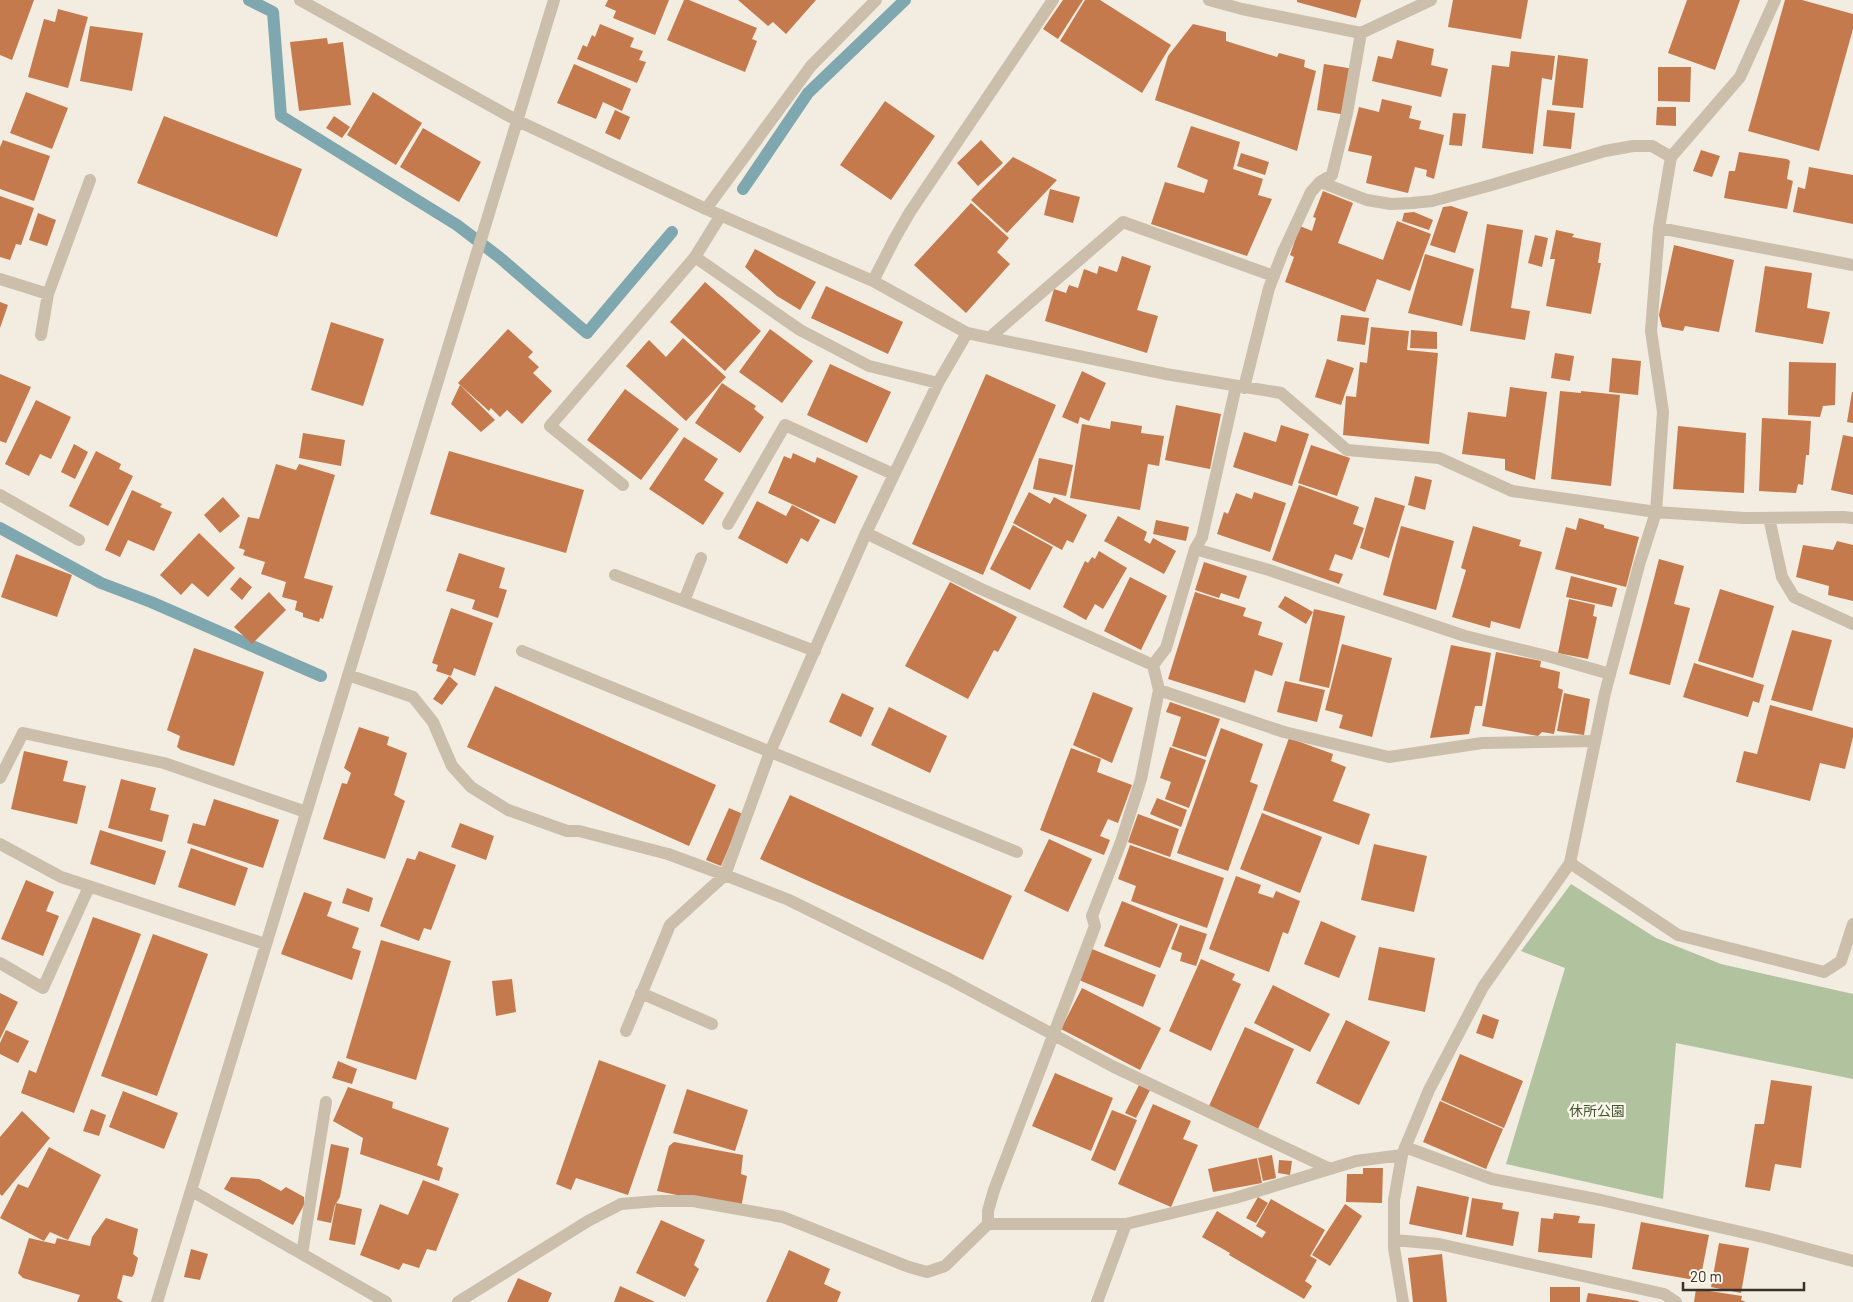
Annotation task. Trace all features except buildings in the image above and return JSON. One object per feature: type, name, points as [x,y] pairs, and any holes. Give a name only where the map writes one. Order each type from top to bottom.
[{"type":"street","points":[[300,0],[518,121],[706,209],[874,281],[967,333],[1166,374],[1281,393],[1347,450],[1439,458],[1512,491],[1656,512],[1744,518],[1853,518]]},
{"type":"street","points":[[157,1302],[554,0]]},
{"type":"street","points":[[706,209],[811,66],[876,0]]},
{"type":"street","points":[[874,281],[910,212],[1053,0]]},
{"type":"street","points":[[1209,0],[1242,9],[1361,33],[1431,0]]},
{"type":"street","points":[[1403,1302],[1394,1248],[1394,1200],[1404,1151],[1429,1090],[1483,987],[1570,863],[1610,674],[1639,565],[1656,512],[1662,412],[1651,331],[1659,228],[1671,157],[1740,77],[1775,0]]},
{"type":"street","points":[[1153,665],[1166,648],[1195,549],[1202,538],[1240,387],[1269,288],[1294,225],[1311,192],[1320,182],[1332,175],[1347,113],[1361,33]]},
{"type":"street","points":[[1320,182],[1366,200],[1391,204],[1412,203],[1432,201],[1605,151],[1633,146],[1652,146],[1671,157]]},
{"type":"street","points":[[41,335],[48,294],[90,180]]},
{"type":"street","points":[[623,485],[550,426],[695,257],[721,215]]},
{"type":"street","points":[[989,338],[1123,222],[1274,276]]},
{"type":"street","points":[[1659,228],[1853,265]]},
{"type":"street","points":[[695,257],[800,330],[869,366],[938,382]]},
{"type":"street","points":[[0,279],[48,294]]},
{"type":"street","points":[[626,1031],[670,924],[725,875],[770,752],[866,533],[938,382],[967,333]]},
{"type":"street","points":[[728,524],[786,425],[893,474]]},
{"type":"street","points":[[0,495],[79,540]]},
{"type":"street","points":[[1769,518],[1782,577],[1794,597],[1853,624]]},
{"type":"street","points":[[866,533],[979,588],[1153,665]]},
{"type":"street","points":[[1195,549],[1278,573],[1466,636],[1610,674]]},
{"type":"street","points":[[684,601],[701,558]]},
{"type":"street","points":[[615,575],[815,651]]},
{"type":"street","points":[[522,651],[1017,852]]},
{"type":"street","points":[[458,1302],[588,1221],[621,1204],[657,1201],[693,1201],[783,1217],[909,1268],[927,1272],[946,1266],[988,1224],[988,1211],[994,1190],[1095,926],[1092,916],[1121,842],[1141,779],[1159,690],[1153,665]]},
{"type":"street","points":[[348,675],[413,697],[433,722],[452,766],[471,787],[508,810],[567,831],[579,831],[668,854],[788,900],[949,979],[1053,1036],[1198,1108],[1330,1169]]},
{"type":"street","points":[[1159,690],[1284,732],[1389,757],[1482,743],[1595,741]]},
{"type":"street","points":[[0,778],[23,733],[164,763],[306,812]]},
{"type":"street","points":[[0,844],[61,877],[265,944]]},
{"type":"street","points":[[1570,863],[1678,934],[1824,972],[1841,961],[1853,924]]},
{"type":"street","points":[[0,963],[43,988],[89,887]]},
{"type":"street","points":[[641,993],[712,1024]]},
{"type":"street","points":[[302,1254],[326,1102]]},
{"type":"street","points":[[988,1224],[1126,1224],[1235,1198],[1356,1161],[1404,1151],[1492,1179],[1601,1200],[1766,1238],[1853,1261]]},
{"type":"street","points":[[192,1191],[386,1302]]},
{"type":"street","points":[[1097,1302],[1126,1224]]},
{"type":"street","points":[[1394,1240],[1439,1244],[1664,1294],[1676,1302]]},
{"type":"green space","name":"休所公園","points":[[1571,884],[1656,938],[1721,964],[1853,994],[1853,1079],[1676,1043],[1663,1199],[1506,1164],[1565,968],[1521,951]]},
{"type":"waterway","points":[[249,0],[273,12],[281,116],[457,225],[499,257],[587,333],[672,232]]},
{"type":"waterway","points":[[743,189],[808,93],[905,0]]},
{"type":"waterway","points":[[0,528],[101,583],[151,602],[321,676]]}]
